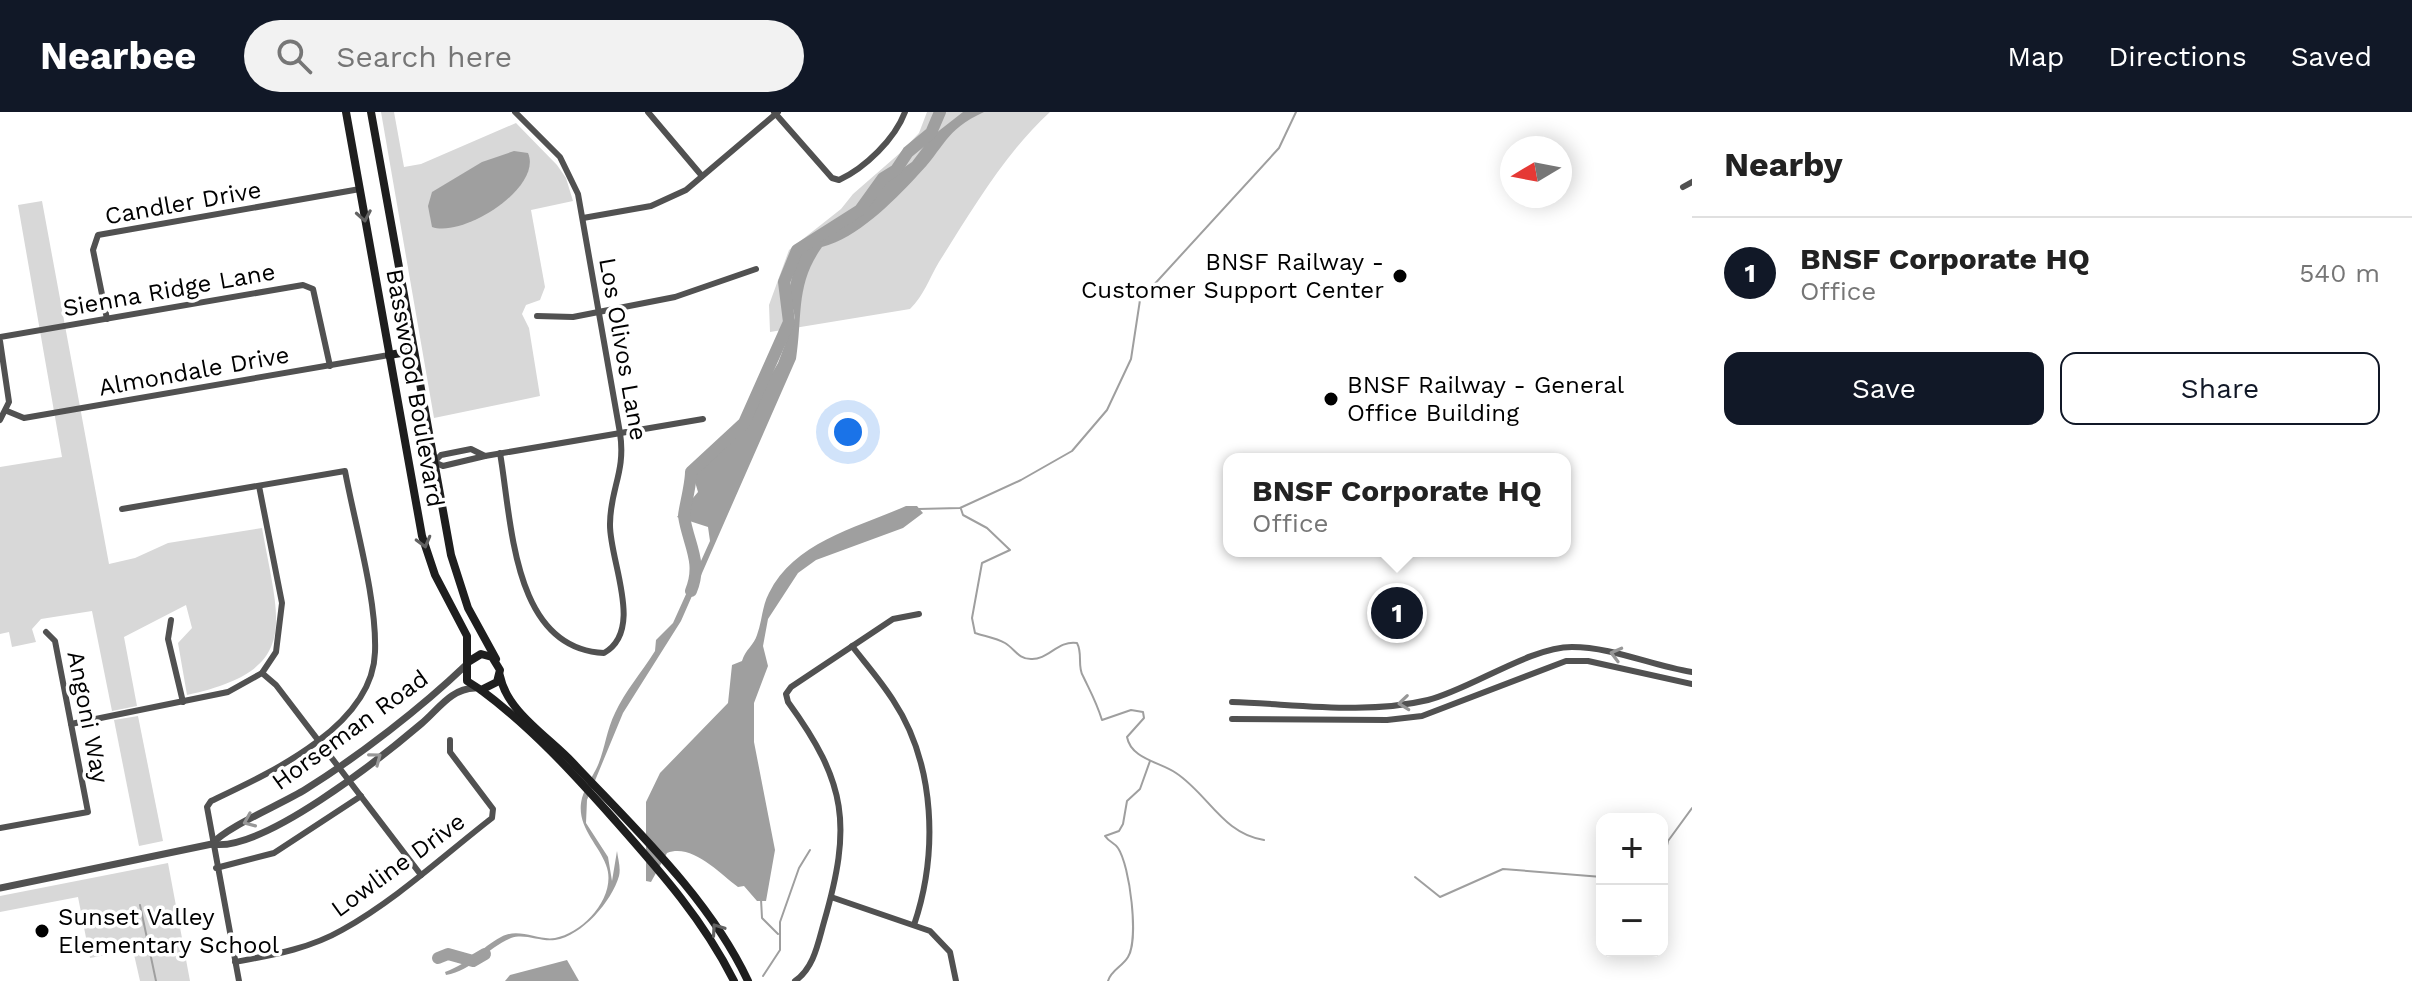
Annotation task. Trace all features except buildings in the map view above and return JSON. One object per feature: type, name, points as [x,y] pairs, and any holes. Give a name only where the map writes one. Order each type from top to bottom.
[{"type":"main road","name":"Basswood Boulevard","points":[[346,112],[425,549],[467,636],[467,664]]},
{"type":"main road","name":"Basswood Boulevard","points":[[371,112],[458,581],[472,617],[496,660]]},
{"type":"main road","points":[[389,355],[413,351]]},
{"type":"main road","points":[[573,768],[465,677],[467,664],[481,654],[496,660],[508,700],[573,768],[719,930],[748,981]]},
{"type":"main road","points":[[478,689],[495,685],[500,675]]},
{"type":"main road","points":[[676,884],[713,941],[734,981]]},
{"type":"street","name":"Los Olivos Lane","points":[[500,453],[525,593],[538,618],[558,636],[593,653],[604,653],[620,636],[624,614],[609,528],[624,457],[600,311],[583,218],[571,175],[560,157],[515,112]]},
{"type":"street","points":[[648,112],[702,176]]},
{"type":"street","points":[[583,218],[651,206],[686,190],[776,113],[832,178],[839,180],[850,175],[888,141],[905,112]]},
{"type":"street","points":[[1683,187],[1692,182]]},
{"type":"street","name":"Candler Drive","points":[[107,319],[93,250],[98,235],[360,189]]},
{"type":"street","points":[[537,316],[573,317],[675,297],[756,269]]},
{"type":"street","name":"Sienna Ridge Lane","points":[[0,339],[303,285],[313,289],[318,301],[330,366]]},
{"type":"street","points":[[0,339],[9,402],[0,420]]},
{"type":"street","name":"Almondale Drive","points":[[7,411],[24,418],[389,355]]},
{"type":"street","points":[[485,456],[471,449],[441,455],[434,462],[443,466],[500,453],[703,419]]},
{"type":"street","points":[[465,451],[467,462]]},
{"type":"street","points":[[122,509],[345,471],[375,654],[360,699],[318,741],[257,781],[209,804],[216,868],[239,981]]},
{"type":"street","points":[[71,724],[228,692],[262,673],[276,652],[282,626],[282,603],[259,486]]},
{"type":"street","points":[[795,981],[806,973],[831,897],[841,852],[841,814],[837,791],[822,749],[788,702],[786,694],[791,687],[893,619],[919,614]]},
{"type":"street","points":[[171,620],[168,639],[183,702]]},
{"type":"street","name":"Angoni Way","points":[[0,827],[88,812],[55,641],[46,632]]},
{"type":"street","points":[[852,646],[895,701],[923,778],[930,849],[926,886],[914,925]]},
{"type":"street","points":[[1580,648],[1580,660]]},
{"type":"street","points":[[1232,702],[1346,706],[1425,701],[1542,653],[1580,648],[1692,672]]},
{"type":"street","points":[[1232,719],[1422,716],[1565,661],[1580,660],[1692,684]]},
{"type":"street","name":"Horseman Road","points":[[212,844],[222,831],[273,810],[339,767],[438,692],[467,664]]},
{"type":"street","points":[[1675,682],[1680,670]]},
{"type":"street","points":[[262,673],[421,875]]},
{"type":"street","points":[[1478,681],[1485,693]]},
{"type":"street","name":"Horseman Road","points":[[0,888],[212,844],[228,846],[259,835],[348,780],[420,725],[454,693],[478,689]]},
{"type":"street","points":[[1289,719],[1290,703]]},
{"type":"street","points":[[1346,706],[1346,719]]},
{"type":"street","name":"Lowline Drive","points":[[235,962],[293,951],[342,930],[421,875],[493,814],[493,809],[450,752],[450,740]]},
{"type":"street","points":[[216,868],[274,853],[361,796]]},
{"type":"street","points":[[831,897],[914,925],[944,942],[950,952],[956,981]]},
{"type":"street","points":[[806,973],[814,981]]},
{"type":"shaded area","points":[[381,112],[394,112],[404,167],[421,164],[516,123],[566,178],[573,201],[531,210],[545,287],[540,300],[526,305],[522,314],[529,328],[540,396],[434,418]]},
{"type":"shaded area","points":[[927,112],[1050,112],[1018,145],[990,183],[910,309],[770,332],[769,305],[789,250],[841,209],[853,194],[900,153],[919,133]]},
{"type":"shaded area","points":[[963,112],[984,112],[953,133],[885,208],[861,228],[822,247],[813,261],[804,288],[796,359],[681,621],[623,713],[587,800],[586,823],[608,857],[612,881],[617,851],[620,873],[610,896],[585,925],[565,937],[555,940],[522,936],[511,938],[464,969],[446,975],[445,972],[508,934],[549,938],[566,935],[587,921],[603,900],[608,877],[606,865],[584,826],[582,798],[598,765],[615,713],[655,651],[656,640],[673,623],[710,541],[708,527],[677,517],[698,492],[693,475],[747,416],[778,363],[795,318],[789,290],[798,252],[860,213],[890,177],[912,162],[931,137]]},
{"type":"shaded area","points":[[514,151],[528,153],[529,166],[524,180],[513,194],[498,207],[463,225],[432,227],[428,206],[432,192],[482,162]]},
{"type":"shaded area","points":[[42,201],[109,564],[135,558],[168,543],[262,528],[274,591],[274,638],[266,656],[250,672],[224,685],[187,695],[178,643],[192,628],[186,605],[124,637],[137,706],[112,711],[92,611],[41,619],[32,629],[36,642],[12,647],[9,632],[0,634],[0,467],[62,457],[18,205]]},
{"type":"shaded area","points":[[906,506],[917,506],[923,513],[903,528],[816,560],[798,573],[768,619],[763,646],[768,666],[754,703],[754,742],[775,850],[766,901],[757,901],[744,886],[738,887],[705,861],[686,852],[667,853],[651,882],[646,881],[646,802],[660,773],[728,703],[732,665],[742,661],[756,639],[767,598],[780,575],[811,548],[829,538]]},
{"type":"shaded area","points":[[138,716],[163,841],[139,846],[114,720]]},
{"type":"shaded area","points":[[168,863],[190,981],[140,981],[133,950],[90,958],[78,897],[0,912],[0,896]]},
{"type":"shaded area","points":[[567,960],[579,981],[505,981],[510,975]]},
{"type":"waterway","points":[[691,591],[696,571],[684,516],[691,472],[744,423],[789,322],[784,282],[797,250],[860,210],[883,178],[896,170],[908,152],[931,133],[940,112]]},
{"type":"waterway","points":[[918,509],[960,508],[1021,480],[1072,451],[1107,410],[1131,359],[1140,300],[1279,148],[1296,112]]},
{"type":"waterway","points":[[961,509],[963,515],[987,528],[1010,550],[982,563],[972,618],[975,633],[1002,641],[1027,659],[1043,656],[1064,644],[1077,643],[1081,672],[1102,720],[1131,710],[1143,712],[1144,718],[1127,737],[1134,750],[1176,773],[1237,830],[1264,840]]},
{"type":"waterway","points":[[1108,981],[1128,957],[1133,919],[1122,857],[1117,846],[1105,836],[1119,831],[1127,801],[1140,789],[1150,761]]},
{"type":"waterway","points":[[1668,841],[1692,808]]},
{"type":"waterway","points":[[763,976],[780,950],[780,922],[799,868],[810,850]]},
{"type":"waterway","points":[[1415,877],[1440,897],[1503,869],[1596,877]]},
{"type":"waterway","points":[[761,899],[762,918],[778,934]]},
{"type":"waterway","points":[[140,905],[156,981]]},
{"type":"waterway","points":[[438,958],[448,954],[473,961],[485,954]]},
{"type":"place","name":"BNSF Railway - Customer Support Center","points":[[1400,276]]},
{"type":"place","name":"BNSF Railway - General Office Building","points":[[1331,399]]},
{"type":"place","name":"BNSF Corporate HQ","points":[[1397,613]]},
{"type":"place","name":"Sunset Valley Elementary School","points":[[42,931]]}]
